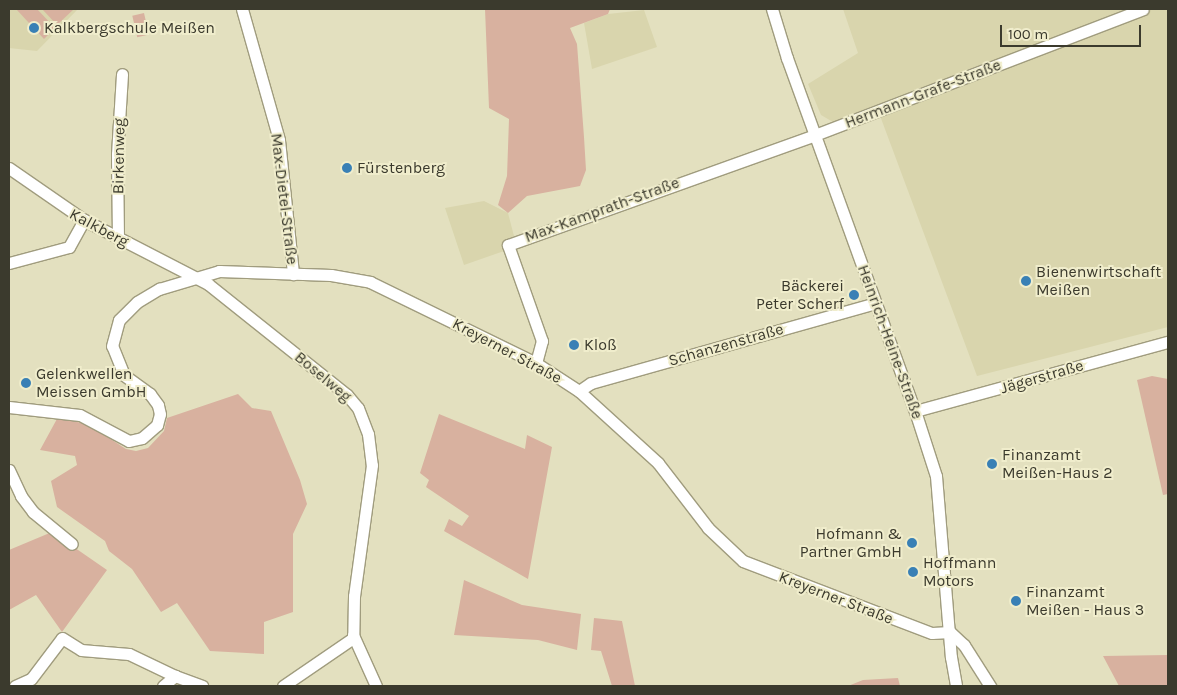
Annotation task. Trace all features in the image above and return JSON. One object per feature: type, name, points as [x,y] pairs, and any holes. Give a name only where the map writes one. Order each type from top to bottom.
[{"type":"street","name":"Max-Dietel-Straße","points":[[242,9],[250,45],[279,140],[293,274]]},
{"type":"street","name":"Heinrich-Heine-Straße","points":[[772,9],[815,135],[915,412],[939,492],[956,686]]},
{"type":"street","name":"Hermann-Grafe-Straße","points":[[815,135],[1143,9]]},
{"type":"street","name":"Birkenweg","points":[[118,238],[117,154],[122,74]]},
{"type":"street","name":"Max-Kamprath-Straße","points":[[536,363],[542,342],[508,245],[815,135]]},
{"type":"street","name":"Kalkberg","points":[[9,168],[84,220],[195,278]]},
{"type":"street","points":[[9,263],[58,251],[74,241],[84,220]]},
{"type":"street","name":"Kreyerner Straße","points":[[9,407],[80,415],[129,441],[150,433],[159,419],[158,404],[150,394],[124,375],[116,362],[112,346],[115,328],[126,311],[137,302],[159,289],[219,271],[331,276],[370,282],[536,363],[579,391],[658,463],[708,528],[744,561],[932,633],[950,632]]},
{"type":"street","name":"Boselweg","points":[[195,278],[208,284],[347,395],[362,415],[371,444],[372,465],[354,596],[353,638],[376,686]]},
{"type":"street","name":"Schanzenstraße","points":[[579,391],[591,383],[875,303]]},
{"type":"street","name":"Jägerstraße","points":[[915,412],[1168,342]]},
{"type":"street","points":[[9,470],[20,496],[33,512],[72,544]]},
{"type":"street","points":[[950,632],[964,645],[990,686]]},
{"type":"street","points":[[14,686],[31,680],[62,638],[81,650],[129,654],[175,676],[202,686]]},
{"type":"street","points":[[283,686],[353,638]]},
{"type":"street","points":[[163,686],[175,676]]},
{"type":"shaded area","name":"Kalkbergschule Meißen","points":[[9,9],[78,9],[37,51],[9,48]]},
{"type":"shaded area","points":[[16,9],[37,9],[55,28],[44,39]]},
{"type":"shaded area","points":[[42,9],[74,9],[57,25]]},
{"type":"shaded area","points":[[485,9],[610,9],[608,14],[570,28],[577,44],[584,137],[586,170],[580,186],[527,196],[508,213],[498,205],[507,176],[509,119],[489,108]]},
{"type":"shaded area","points":[[843,9],[1168,9],[1168,327],[977,376],[876,105],[833,122],[821,115],[808,84],[858,53]]},
{"type":"shaded area","points":[[644,10],[657,47],[592,69],[584,23],[608,14]]},
{"type":"shaded area","points":[[144,13],[149,34],[137,37],[132,16]]},
{"type":"shaded area","points":[[484,201],[508,213],[514,236],[504,251],[464,265],[445,208]]},
{"type":"shaded area","points":[[1152,376],[1168,379],[1168,494],[1163,495],[1137,380]]},
{"type":"shaded area","points":[[238,394],[252,408],[271,411],[300,480],[307,504],[293,534],[293,612],[264,622],[264,654],[210,651],[177,603],[161,612],[132,569],[109,551],[105,541],[57,507],[51,481],[77,465],[75,456],[40,450],[58,417],[89,425],[126,449],[136,451],[148,448],[164,431],[167,418]]},
{"type":"shaded area","points":[[439,414],[525,449],[527,435],[552,447],[528,579],[444,531],[449,519],[462,526],[469,516],[426,487],[429,480],[420,473]]},
{"type":"shaded area","points":[[52,532],[107,570],[62,632],[36,595],[9,610],[9,550]]},
{"type":"shaded area","points":[[464,580],[522,605],[581,614],[577,650],[538,640],[454,635]]},
{"type":"shaded area","points":[[594,618],[622,621],[635,686],[612,686],[601,651],[591,650]]},
{"type":"shaded area","points":[[1168,655],[1168,686],[1119,686],[1103,656]]},
{"type":"shaded area","points":[[898,678],[900,686],[848,686],[863,680]]},
{"type":"place","name":"Kalkbergschule Meißen","points":[[34,28]]},
{"type":"place","name":"Fürstenberg","points":[[347,168]]},
{"type":"place","name":"Bienenwirtschaft Meißen","points":[[1026,281]]},
{"type":"place","name":"Bäckerei Peter Scherf","points":[[854,295]]},
{"type":"place","name":"Kloß","points":[[574,345]]},
{"type":"place","name":"Gelenkwellen Meissen GmbH","points":[[26,383]]},
{"type":"place","name":"Finanzamt Meißen-Haus 2","points":[[992,464]]},
{"type":"place","name":"Hofmann & Partner GmbH","points":[[912,543]]},
{"type":"place","name":"Hoffmann Motors","points":[[913,572]]},
{"type":"place","name":"Finanzamt Meißen - Haus 3","points":[[1016,601]]}]
